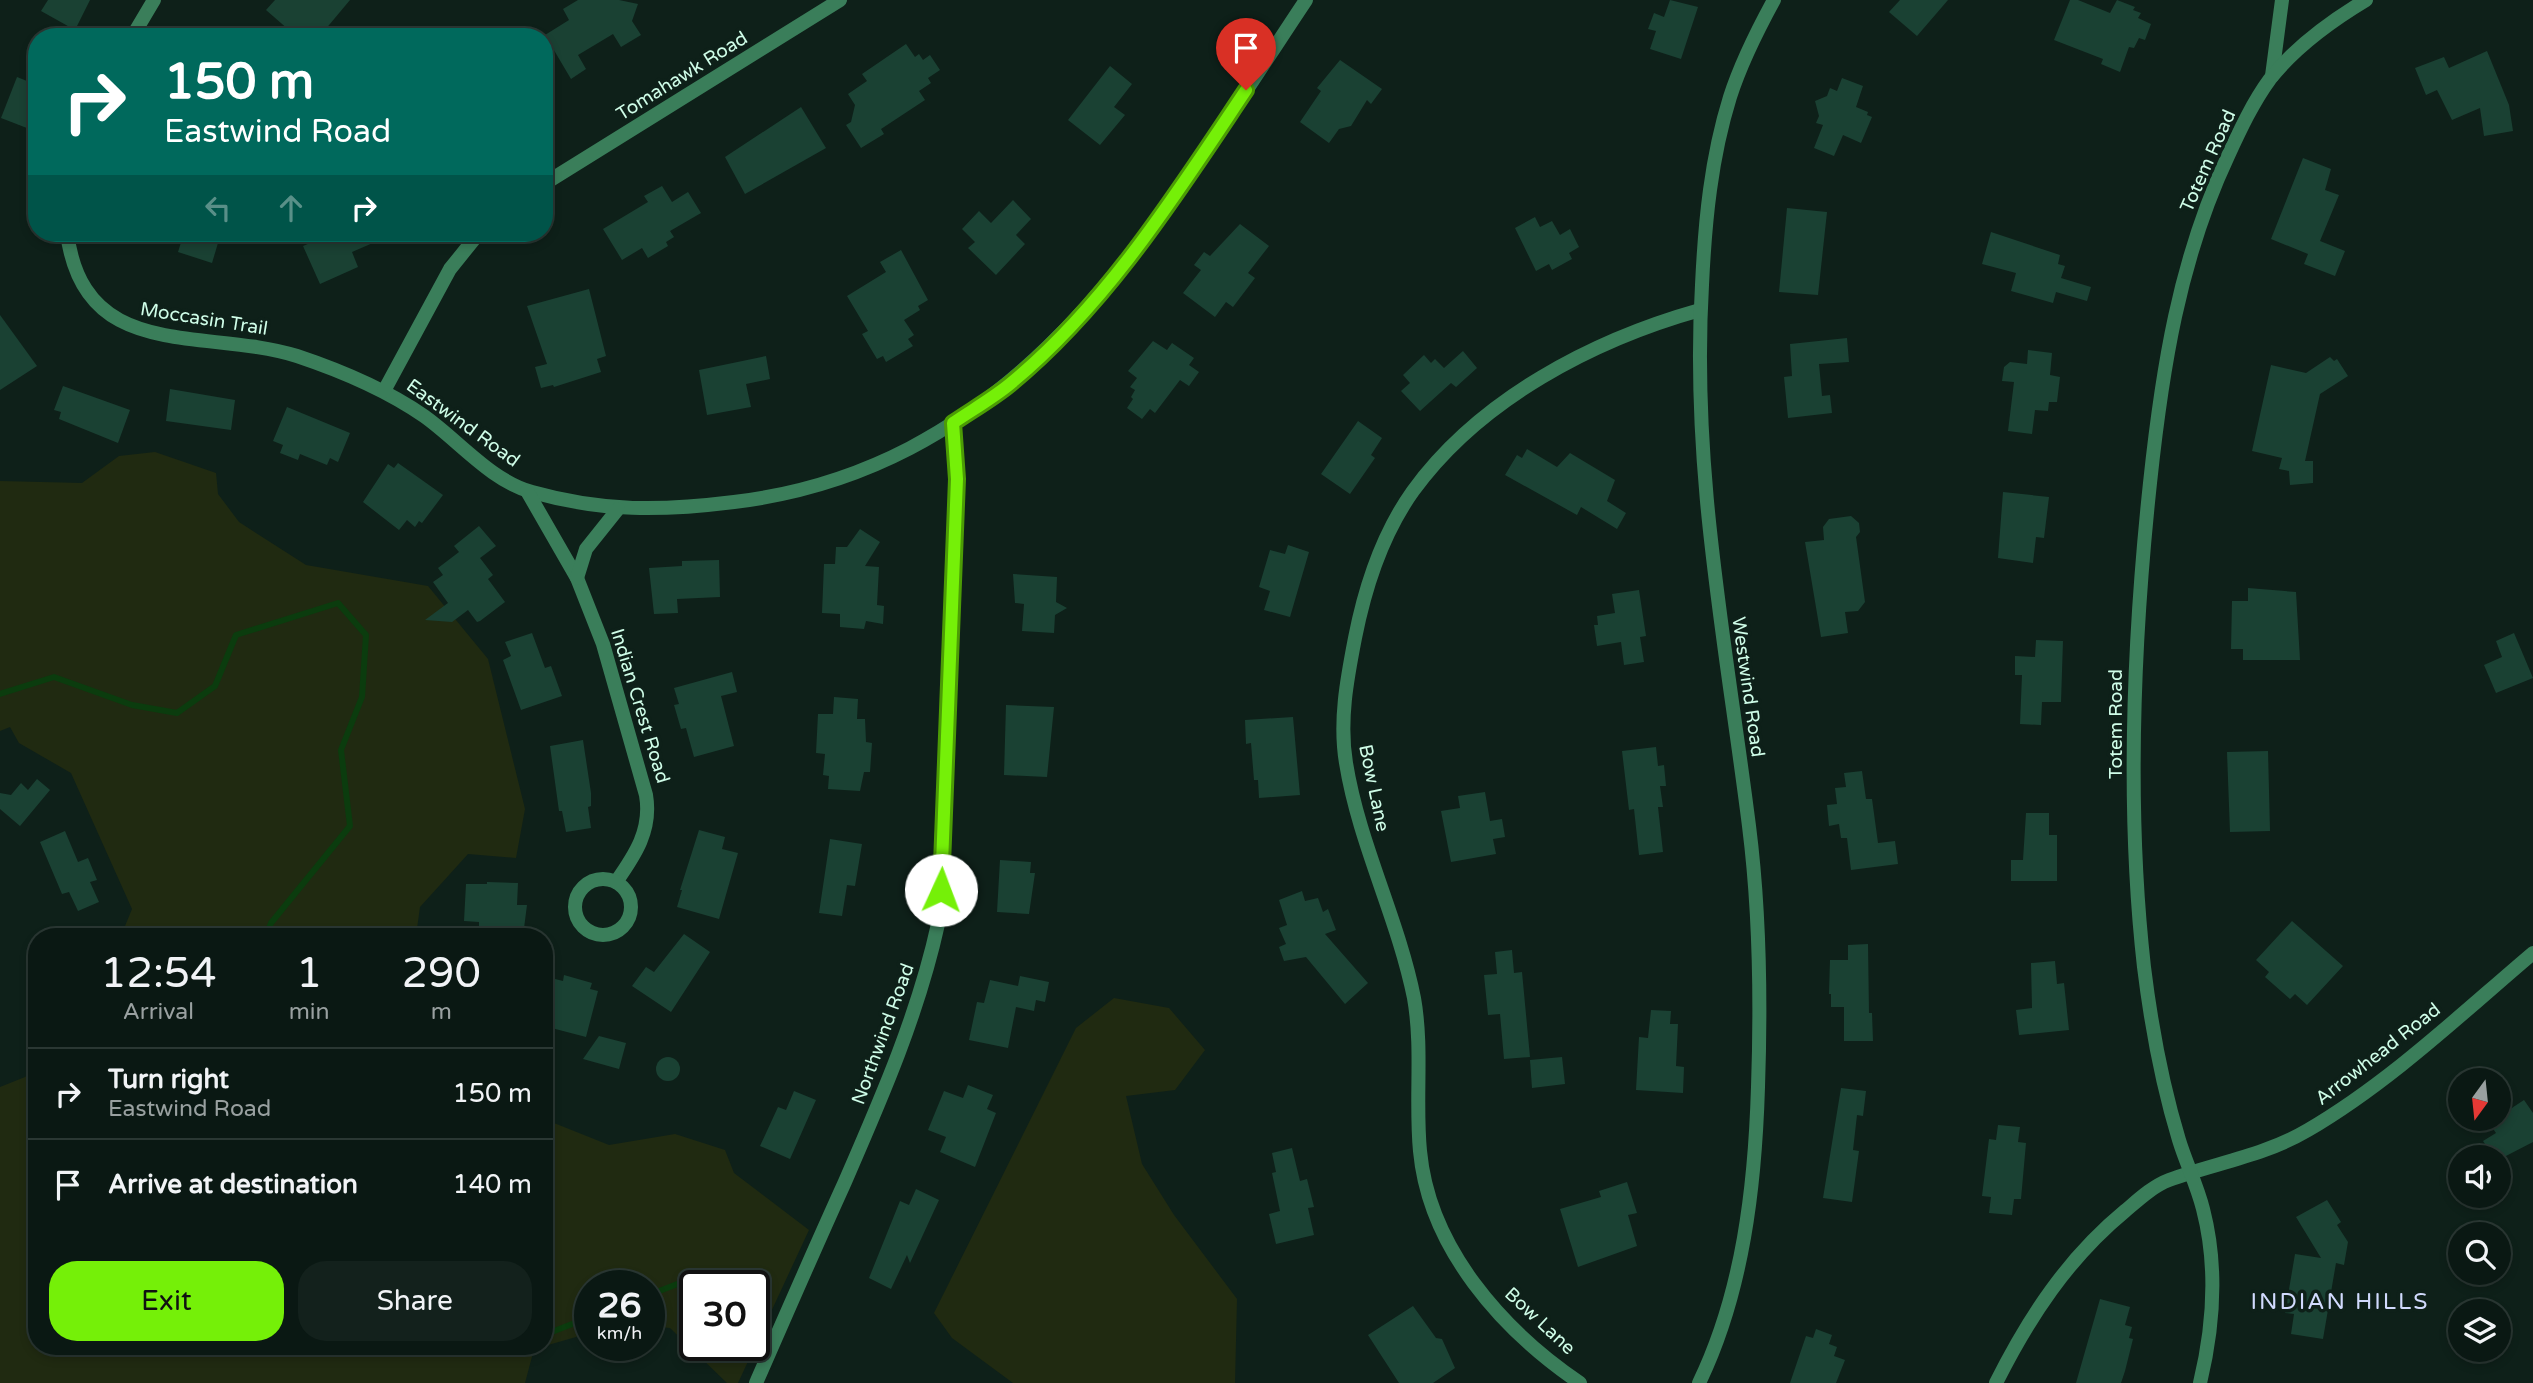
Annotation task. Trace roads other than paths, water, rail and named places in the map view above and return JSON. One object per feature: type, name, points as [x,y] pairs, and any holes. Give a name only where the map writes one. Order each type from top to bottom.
[{"type":"street","points":[[137,28],[154,0]]},
{"type":"street","name":"Tomahawk Road","points":[[553,178],[840,0]]},
{"type":"street","name":"Eastwind Road","points":[[384,391],[424,416],[501,477],[527,491],[618,509],[688,508],[760,499],[820,485],[880,463],[953,423],[1009,385],[1049,349],[1095,298],[1185,181],[1307,0]]},
{"type":"street","name":"Westwind Road","points":[[1699,1383],[1727,1314],[1742,1248],[1757,1121],[1760,1009],[1758,922],[1749,828],[1703,489],[1699,405],[1704,235],[1715,154],[1735,83],[1749,47],[1773,0]]},
{"type":"street","name":"Totem Road","points":[[2272,77],[2282,0]]},
{"type":"street","name":"Totem Road","points":[[2200,1383],[2207,1354],[2213,1296],[2212,1256],[2203,1207],[2179,1140],[2157,1048],[2144,967],[2137,878],[2134,700],[2136,640],[2160,387],[2175,312],[2193,243],[2237,137],[2272,77],[2334,19],[2366,0]]},
{"type":"street","name":"Moccasin Trail","points":[[68,242],[71,259],[83,287],[92,299],[125,325],[153,335],[237,344],[285,353],[335,368],[384,391]]},
{"type":"street","points":[[384,391],[450,269],[472,242]]},
{"type":"street","name":"Bow Lane","points":[[1580,1383],[1509,1322],[1467,1275],[1441,1233],[1430,1206],[1419,1148],[1416,1014],[1406,961],[1360,825],[1345,761],[1343,720],[1347,679],[1375,565],[1395,520],[1413,491],[1448,449],[1488,414],[1537,380],[1659,322],[1700,310]]},
{"type":"street","name":"Northwind Road","points":[[756,1383],[864,1139],[910,1025],[926,978],[938,924],[957,479],[953,423]]},
{"type":"street","name":"Indian Crest Road","points":[[527,491],[577,578],[603,644],[648,806],[643,838],[616,882]]},
{"type":"street","points":[[577,578],[586,549],[618,509]]},
{"type":"street","name":"Arrowhead Road","points":[[1996,1383],[2039,1307],[2067,1267],[2138,1200],[2166,1181],[2263,1152],[2328,1118],[2397,1068],[2533,953]]},
{"type":"waterway","points":[[0,694],[54,677],[132,705],[177,713],[215,686],[236,635],[338,603],[366,635],[362,697],[341,750],[350,826],[269,928]]},
{"type":"waterway","points":[[665,1289],[679,1283]]},
{"type":"waterway","points":[[553,1331],[574,1323]]},
{"type":"district","name":"INDIAN HILLS","points":[[2340,1302]]}]
